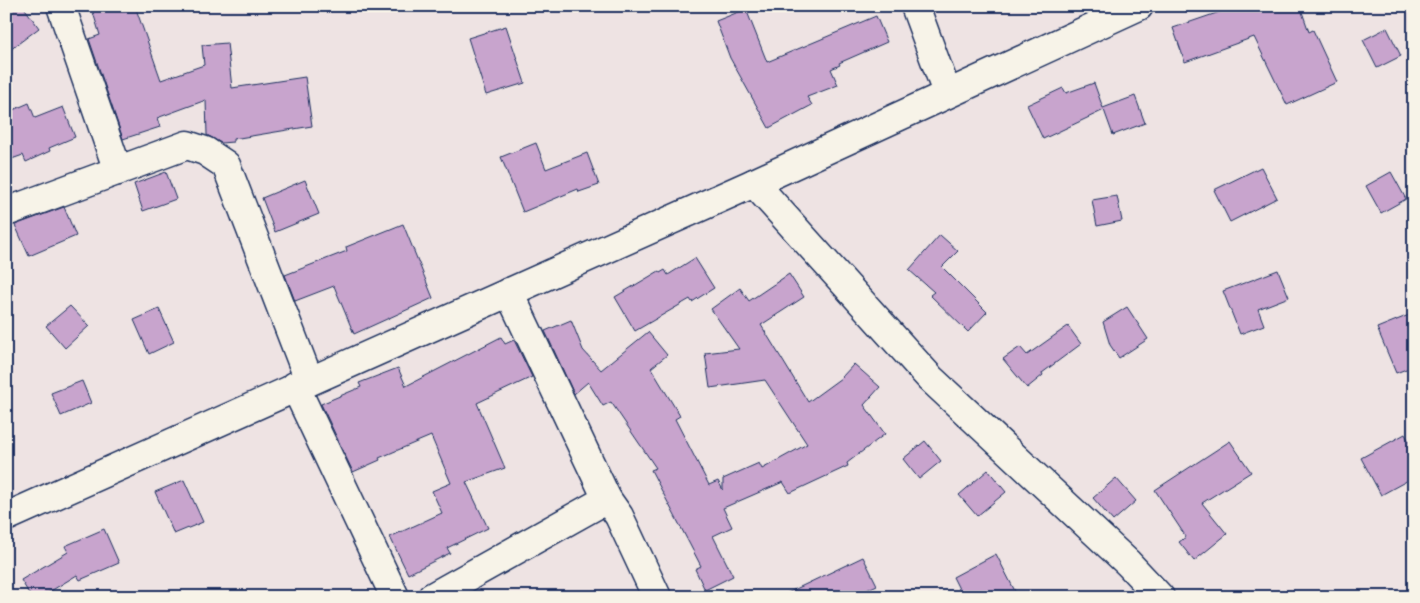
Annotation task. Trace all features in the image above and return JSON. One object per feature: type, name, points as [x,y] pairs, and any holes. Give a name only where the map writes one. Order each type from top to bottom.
[{"type":"street","points":[[61,6],[118,171]]},
{"type":"street","points":[[915,6],[946,93]]},
{"type":"street","points":[[6,517],[302,383],[754,183],[946,93],[1139,6]]},
{"type":"street","points":[[6,212],[187,145],[205,151],[226,165],[302,383],[395,597]]},
{"type":"street","points":[[754,183],[930,378],[1128,563],[1160,597]]},
{"type":"street","points":[[509,292],[607,499],[619,516],[657,597]]},
{"type":"street","points":[[432,597],[607,499]]},
{"type":"building","points":[[6,6],[23,6],[39,28],[6,53]]},
{"type":"building","points":[[91,6],[135,6],[161,80],[204,65],[202,45],[227,43],[232,88],[305,77],[312,126],[233,139],[233,142],[221,143],[207,135],[206,100],[157,118],[160,127],[123,139],[89,39],[100,35]]},
{"type":"building","points":[[1237,6],[1300,6],[1309,32],[1313,30],[1337,82],[1287,105],[1254,37],[1185,62],[1173,28]]},
{"type":"building","points":[[746,9],[767,62],[876,16],[887,42],[839,63],[840,65],[831,69],[838,85],[807,97],[812,105],[769,128],[730,58],[716,21]]},
{"type":"building","points":[[506,26],[525,83],[486,95],[468,38]]},
{"type":"building","points":[[1387,28],[1401,56],[1377,68],[1363,40]]},
{"type":"building","points":[[1094,83],[1103,108],[1135,96],[1145,123],[1113,135],[1104,110],[1043,139],[1027,105],[1063,88],[1066,93]]},
{"type":"building","points":[[29,103],[35,118],[63,107],[75,137],[49,148],[50,151],[26,162],[23,155],[6,161],[6,113]]},
{"type":"building","points":[[536,143],[546,169],[587,153],[599,185],[579,192],[578,189],[523,212],[501,157]]},
{"type":"building","points":[[1261,167],[1277,198],[1230,222],[1214,190]]},
{"type":"building","points":[[166,172],[176,199],[143,211],[134,184]]},
{"type":"building","points":[[1391,172],[1406,199],[1381,213],[1366,186]]},
{"type":"building","points":[[305,180],[319,214],[275,232],[262,198]]},
{"type":"building","points":[[1117,196],[1122,221],[1097,226],[1092,200]]},
{"type":"building","points":[[64,207],[76,236],[29,256],[15,225]]},
{"type":"building","points":[[403,224],[433,298],[354,334],[334,286],[295,301],[285,275],[347,251],[346,247]]},
{"type":"building","points":[[940,235],[958,251],[942,267],[987,312],[968,332],[930,295],[934,292],[909,270]]},
{"type":"building","points":[[695,258],[714,288],[692,302],[690,299],[635,331],[615,297],[659,271],[660,273],[665,270],[668,275]]},
{"type":"building","points":[[1278,270],[1289,297],[1258,309],[1264,325],[1240,334],[1223,291]]},
{"type":"building","points":[[789,274],[804,297],[761,325],[808,402],[841,378],[854,364],[880,387],[864,405],[885,434],[847,463],[848,466],[790,493],[783,482],[723,508],[732,527],[713,536],[733,576],[705,590],[695,569],[701,566],[651,470],[656,468],[611,402],[603,406],[588,382],[574,394],[545,331],[571,320],[583,350],[601,370],[648,332],[667,355],[651,368],[680,416],[675,419],[709,485],[718,481],[723,490],[723,479],[759,463],[762,469],[807,444],[765,380],[710,388],[705,353],[739,349],[711,309],[740,288],[749,301]]},
{"type":"building","points":[[70,306],[89,326],[65,348],[46,326]]},
{"type":"building","points":[[1127,307],[1148,339],[1119,358],[1110,345],[1103,322]]},
{"type":"building","points":[[159,309],[174,342],[149,354],[134,320]]},
{"type":"building","points":[[1414,313],[1414,366],[1396,373],[1377,328]]},
{"type":"building","points":[[1068,326],[1081,344],[1042,373],[1043,375],[1027,388],[1003,359],[1020,347],[1027,355]]},
{"type":"building","points":[[501,337],[505,344],[514,340],[532,377],[477,403],[505,468],[466,482],[488,528],[447,548],[450,553],[408,574],[390,537],[442,513],[432,491],[451,483],[431,436],[379,458],[380,460],[353,472],[321,404],[361,387],[359,383],[398,368],[406,386]]},
{"type":"building","points":[[82,381],[91,403],[61,416],[51,393]]},
{"type":"building","points":[[1405,434],[1414,451],[1414,477],[1381,495],[1361,458]]},
{"type":"building","points":[[925,441],[941,461],[919,479],[903,459]]},
{"type":"building","points":[[1230,441],[1251,472],[1202,503],[1227,534],[1194,561],[1179,542],[1186,537],[1155,490]]},
{"type":"building","points":[[988,470],[1006,492],[977,516],[959,495]]},
{"type":"building","points":[[1116,478],[1136,501],[1113,521],[1093,498]]},
{"type":"building","points":[[184,480],[203,522],[174,534],[155,492]]},
{"type":"building","points":[[104,529],[119,563],[80,580],[77,575],[41,597],[31,597],[21,580],[68,552],[65,546]]},
{"type":"building","points":[[996,554],[1018,597],[963,597],[953,577]]},
{"type":"building","points":[[863,557],[877,585],[852,597],[779,597]]}]
